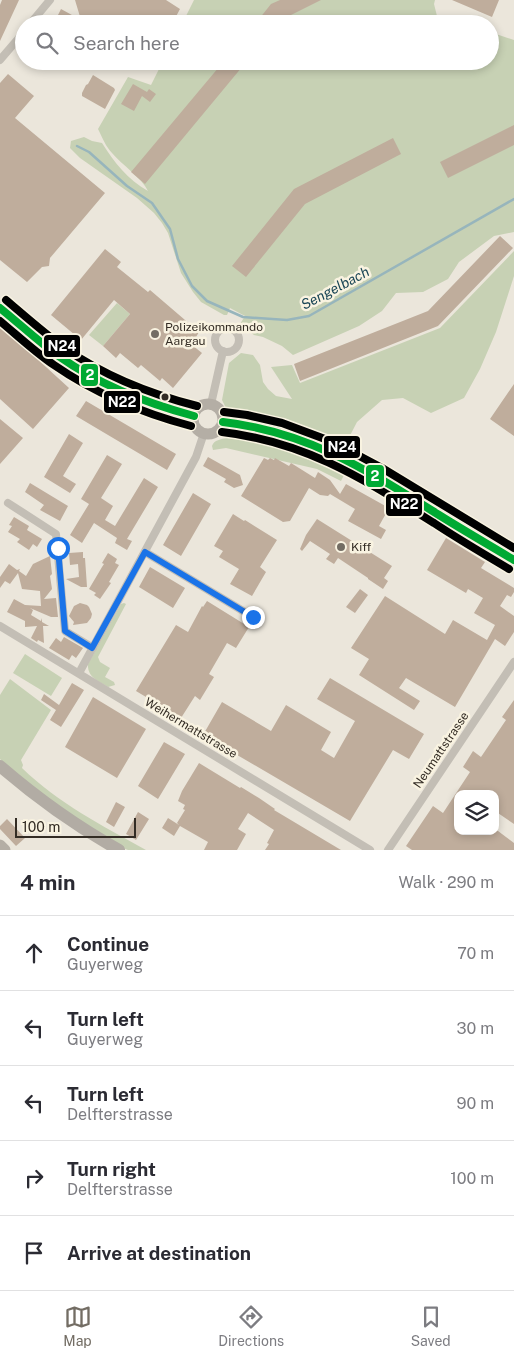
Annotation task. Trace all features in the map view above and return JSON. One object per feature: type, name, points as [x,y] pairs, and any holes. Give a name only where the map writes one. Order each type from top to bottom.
[{"type":"main road","points":[[0,308],[60,357],[98,380],[148,403],[194,416]]},
{"type":"main road","points":[[211,404],[221,411],[223,422],[218,431],[204,434],[196,428],[194,416],[200,407],[211,404]]},
{"type":"main road","points":[[223,422],[285,434],[313,444],[376,477],[514,560]]},
{"type":"main road","points":[[0,766],[54,810],[119,850]]},
{"type":"main road","points":[[0,774],[38,805],[105,850]]},
{"type":"main road","points":[[0,845],[5,850]]},
{"type":"street","points":[[38,15],[50,0]]},
{"type":"street","points":[[0,60],[15,42]]},
{"type":"street","points":[[211,404],[223,351]]},
{"type":"street","points":[[79,674],[196,457],[204,434]]},
{"type":"street","points":[[8,503],[56,534],[65,631],[92,648]]},
{"type":"street","points":[[145,552],[253,617]]},
{"type":"street","name":"Weihermattstrasse","points":[[0,626],[370,850]]},
{"type":"street","name":"Neumattstrasse","points":[[388,850],[514,662]]},
{"type":"green space","points":[[194,0],[435,0],[437,15],[186,15]]},
{"type":"green space","points":[[499,35],[514,40],[514,232],[494,236],[459,262],[448,279],[423,292],[396,293],[382,311],[359,326],[293,355],[282,346],[254,335],[240,324],[245,316],[230,308],[227,315],[224,315],[201,302],[181,273],[168,233],[154,213],[137,198],[80,158],[70,148],[71,141],[84,137],[102,143],[122,170],[134,182],[148,191],[141,181],[110,151],[98,129],[128,77],[151,85],[158,70],[499,70]]},
{"type":"green space","points":[[514,251],[514,276],[496,332],[480,369],[464,398],[431,413],[403,398],[382,400],[357,422],[342,451],[272,424],[231,413],[227,410],[222,400],[229,363],[241,353],[253,355],[260,365],[263,382],[268,389],[276,396],[292,399],[271,367],[292,365],[300,383],[440,328]]},
{"type":"green space","points":[[117,303],[130,314],[103,346],[89,335]]},
{"type":"green space","points":[[227,438],[269,443],[322,459],[345,473],[341,481],[317,469],[226,448],[213,450],[214,442]]},
{"type":"green space","points":[[121,604],[126,604],[98,657],[100,662],[110,668],[105,677],[114,682],[115,685],[108,687],[91,675],[88,664]]},
{"type":"green space","points":[[25,654],[62,678],[51,696],[13,673]]},
{"type":"green space","points":[[10,679],[51,710],[21,760],[22,768],[66,803],[97,823],[146,850],[128,850],[120,847],[68,814],[0,759],[0,695]]},
{"type":"building","points":[[2,0],[19,0],[0,41],[0,5]]},
{"type":"building","points":[[75,0],[166,0],[180,9],[177,15],[80,15]]},
{"type":"building","points":[[280,0],[321,0],[291,15],[262,15],[271,4]]},
{"type":"building","points":[[452,0],[499,0],[493,15],[487,15]]},
{"type":"building","points":[[61,9],[72,15],[58,15]]},
{"type":"building","points":[[216,70],[240,70],[145,184],[131,172]]},
{"type":"building","points":[[8,74],[34,96],[15,118],[105,193],[50,258],[49,266],[42,267],[27,282],[0,260],[0,83]]},
{"type":"building","points":[[93,75],[115,90],[105,109],[82,96],[86,85]]},
{"type":"building","points":[[133,84],[147,92],[149,89],[156,94],[150,102],[142,96],[134,111],[121,104]]},
{"type":"building","points":[[514,125],[514,145],[448,178],[440,162]]},
{"type":"building","points":[[393,138],[401,154],[305,204],[246,277],[232,266],[294,189]]},
{"type":"building","points":[[500,236],[513,248],[438,326],[300,381],[294,364],[428,311]]},
{"type":"building","name":"Polizeikommando Aargau","points":[[105,249],[121,262],[117,267],[148,292],[150,290],[199,332],[196,337],[198,339],[192,345],[202,353],[173,388],[162,378],[160,381],[141,365],[138,368],[120,353],[116,358],[103,346],[130,314],[114,300],[81,340],[51,315]]},
{"type":"building","points":[[0,325],[69,388],[33,429],[0,399]]},
{"type":"building","points":[[514,384],[514,436],[490,419]]},
{"type":"building","points":[[86,401],[176,454],[167,470],[76,416]]},
{"type":"building","points":[[0,419],[23,438],[0,464]]},
{"type":"building","points":[[69,434],[83,443],[63,476],[76,484],[70,493],[44,477]]},
{"type":"building","points":[[107,455],[122,464],[101,498],[113,506],[105,520],[115,526],[144,478],[158,487],[127,539],[132,541],[127,550],[115,543],[117,538],[94,523],[82,543],[70,535],[89,504],[81,499]]},
{"type":"building","points":[[208,457],[240,475],[243,485],[234,488],[224,482],[226,479],[203,466]]},
{"type":"building","points":[[264,458],[274,460],[275,458],[289,466],[291,463],[315,478],[318,472],[330,480],[340,494],[346,484],[389,508],[379,526],[386,530],[381,539],[348,521],[355,509],[330,494],[328,496],[320,495],[309,488],[290,521],[283,522],[241,496]]},
{"type":"building","points":[[30,483],[68,506],[60,521],[40,510],[44,505],[25,492]]},
{"type":"building","points":[[193,493],[211,504],[181,556],[163,545]]},
{"type":"building","points":[[233,514],[277,540],[260,567],[266,572],[252,596],[230,584],[239,569],[219,557],[223,551],[214,546]]},
{"type":"building","points":[[14,517],[29,526],[27,530],[42,539],[37,547],[33,544],[29,550],[17,542],[20,539],[8,532],[12,526],[9,525]]},
{"type":"building","name":"Kiff","points":[[317,519],[392,566],[384,578],[388,581],[383,589],[338,558],[334,564],[326,559],[330,554],[310,541],[302,551],[300,549],[306,535]]},
{"type":"building","points":[[446,538],[485,562],[481,568],[514,588],[511,597],[507,595],[500,606],[514,616],[514,632],[505,646],[495,639],[455,707],[406,678],[399,688],[420,701],[414,710],[359,675],[369,659],[351,648],[385,596],[445,634],[453,620],[487,640],[495,625],[474,613],[483,598],[468,589],[466,593],[427,570]]},
{"type":"building","points":[[83,552],[87,587],[81,587],[66,579],[79,577],[78,564],[70,565],[69,553]]},
{"type":"building","points":[[108,553],[117,559],[115,563],[119,565],[109,582],[111,583],[100,599],[94,595],[96,593],[89,589],[104,564],[102,563]]},
{"type":"building","points":[[50,556],[52,589],[44,599],[56,598],[58,617],[51,617],[30,608],[33,610],[31,615],[41,621],[42,618],[42,622],[49,626],[43,626],[44,643],[38,640],[37,642],[31,638],[37,626],[25,627],[25,621],[7,612],[14,599],[25,605],[41,606],[40,591],[22,589],[18,573],[10,584],[5,581],[0,588],[0,577],[9,564],[17,570],[20,569],[19,571],[26,576],[33,564]]},
{"type":"building","points":[[150,567],[185,588],[173,608],[139,587]]},
{"type":"building","points":[[360,589],[368,595],[355,613],[346,607]]},
{"type":"building","points":[[207,601],[249,627],[236,648],[227,643],[209,674],[214,677],[200,700],[195,696],[181,718],[136,691],[176,625],[188,632],[202,606]]},
{"type":"building","points":[[80,603],[89,607],[92,614],[91,618],[87,623],[73,625],[74,622],[69,616],[74,606]]},
{"type":"building","points":[[64,637],[83,648],[76,658],[72,655],[69,660],[49,648],[56,638],[61,642]]},
{"type":"building","points":[[330,678],[424,734],[409,759],[393,750],[350,821],[203,735],[222,702],[271,731],[286,705],[331,732],[321,750],[334,758],[355,721],[317,699]]},
{"type":"building","points":[[72,683],[84,690],[61,727],[50,720],[56,710],[41,700],[44,694],[59,705]]},
{"type":"building","points":[[93,697],[146,729],[117,778],[65,747]]},
{"type":"building","points":[[514,700],[514,824],[499,814],[499,790],[458,790],[470,772],[463,767],[473,751],[481,757],[506,720],[502,717]]},
{"type":"building","points":[[164,742],[185,754],[158,799],[138,786]]},
{"type":"building","points":[[199,763],[259,798],[274,810],[341,850],[265,850],[274,830],[248,813],[238,829],[246,834],[237,850],[204,850],[208,842],[180,826],[174,836],[162,828],[168,818],[179,825],[177,823],[185,810],[183,809],[185,805],[178,801]]},
{"type":"building","points":[[454,796],[454,835],[499,835],[499,832],[514,843],[514,850],[412,850],[406,846],[433,806],[443,813]]},
{"type":"building","points":[[116,802],[125,807],[114,827],[106,822]]},
{"type":"building","points":[[138,812],[149,819],[136,840],[126,834]]},
{"type":"building","points":[[7,819],[25,838],[16,846],[0,829],[0,826]]},
{"type":"waterway","name":"Sengelbach","points":[[77,146],[89,152],[127,186],[152,203],[170,229],[178,259],[192,286],[207,301],[243,317],[287,320],[309,316],[514,199]]},
{"type":"transit line","name":"N24","points":[[6,300],[58,343],[97,368],[129,384],[197,406]]},
{"type":"transit line","name":"2","points":[[0,308],[52,351],[91,377],[141,399],[194,416]]},
{"type":"transit line","name":"N22","points":[[0,321],[47,360],[86,385],[137,409],[191,426]]},
{"type":"transit line","name":"N24","points":[[224,412],[282,423],[333,442],[382,468],[514,548]]},
{"type":"transit line","name":"2","points":[[223,422],[283,434],[336,455],[362,468],[514,560]]},
{"type":"transit line","name":"N22","points":[[222,432],[281,444],[333,465],[383,492],[509,569]]},
{"type":"place","name":"Polizeikommando Aargau","points":[[155,334]]},
{"type":"place","name":"Kiff","points":[[341,547]]},
{"type":"route","points":[[58,548],[65,631],[92,648],[145,552],[253,617]]}]
